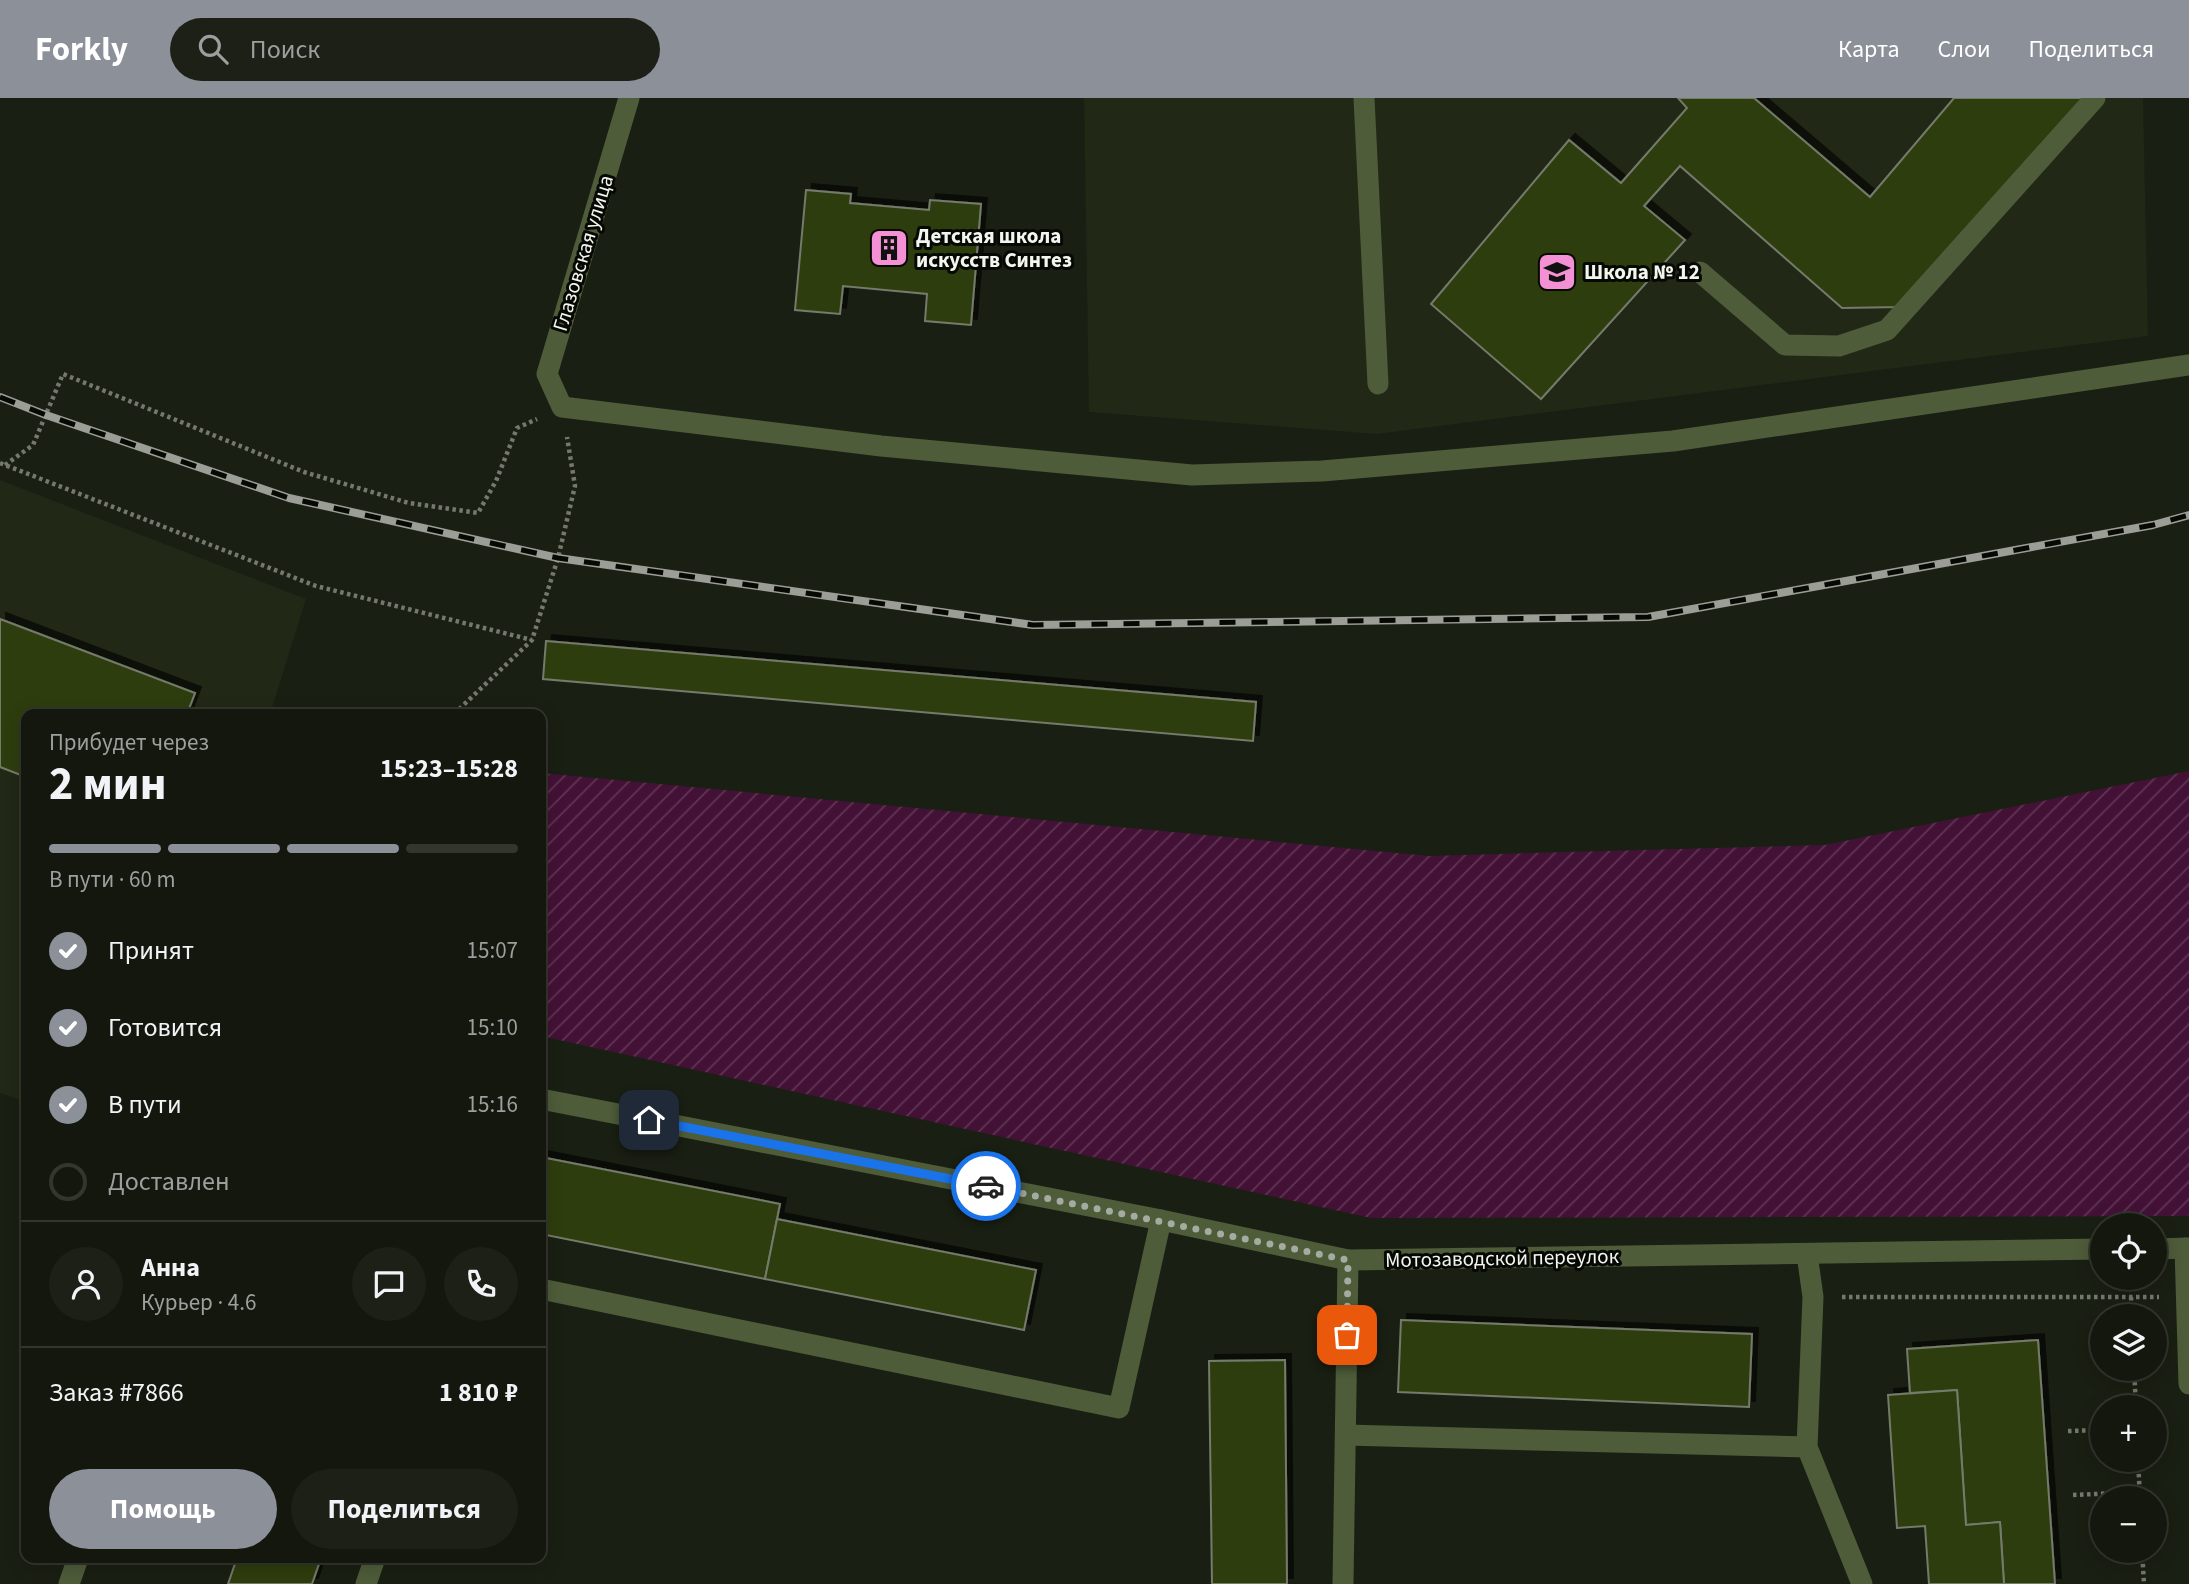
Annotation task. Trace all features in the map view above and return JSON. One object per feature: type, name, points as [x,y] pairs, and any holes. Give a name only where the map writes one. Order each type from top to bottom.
[{"type":"street","name":"Глазовская улица","points":[[562,407],[547,374],[629,98]]},
{"type":"street","points":[[1364,98],[1378,384]]},
{"type":"street","points":[[1700,272],[1785,345],[1839,346],[1887,330],[2095,98]]},
{"type":"street","points":[[562,407],[881,446],[1192,475],[1322,471],[1673,441],[2189,365]]},
{"type":"street","name":"Мотозаводской переулок","points":[[546,1101],[1161,1220],[1348,1260],[2090,1250]]},
{"type":"street","points":[[546,1290],[1119,1408],[1161,1220]]},
{"type":"street","points":[[2167,1249],[2187,1248],[2189,1384]]},
{"type":"street","points":[[1807,1254],[1813,1297],[1807,1447],[1862,1584]]},
{"type":"street","points":[[1343,1584],[1348,1260]]},
{"type":"street","points":[[1346,1435],[1807,1447]]},
{"type":"street","points":[[69,1584],[76,1563]]},
{"type":"street","points":[[366,1584],[373,1563]]},
{"type":"path","points":[[2,464],[33,445],[63,374],[304,472],[409,503],[478,513],[496,481],[517,428],[562,407],[575,486],[558,558],[532,640],[459,709]]},
{"type":"path","points":[[2,464],[316,586],[532,640]]},
{"type":"path","points":[[1813,1297],[2187,1297]]},
{"type":"path","points":[[2131,1297],[2131,1304]]},
{"type":"path","points":[[2068,1431],[2090,1430]]},
{"type":"path","points":[[2073,1495],[2090,1495]]},
{"type":"path","points":[[2143,1563],[2144,1584]]},
{"type":"shaded area","points":[[1084,98],[2143,98],[2148,336],[1377,434],[1089,412]]},
{"type":"shaded area","points":[[0,480],[306,599],[272,709],[21,709],[21,1100],[0,1093]]},
{"type":"shaded area","points":[[2189,771],[2189,1216],[2167,1216],[2167,1213],[2090,1213],[2090,1216],[1371,1218],[546,1037],[546,773],[1429,856],[1825,845]]},
{"type":"building","name":"Школа № 12","points":[[1678,98],[1754,98],[1870,197],[1954,98],[2083,98],[1899,307],[1842,308],[1680,166],[1644,206],[1685,240],[1541,399],[1431,304],[1569,140],[1621,183],[1687,108]]},
{"type":"building","name":"Детская школа искусств Синтез","points":[[806,190],[851,194],[850,203],[929,210],[930,200],[981,204],[971,325],[925,321],[927,294],[843,286],[840,314],[795,310]]},
{"type":"building","points":[[0,619],[195,693],[189,709],[21,709],[21,775],[0,767]]},
{"type":"building","points":[[546,641],[1256,702],[1253,741],[543,679]]},
{"type":"building","points":[[546,1158],[780,1204],[765,1279],[546,1235]]},
{"type":"building","points":[[777,1219],[1036,1270],[1024,1330],[765,1279]]},
{"type":"building","points":[[1401,1320],[1752,1334],[1749,1407],[1398,1392]]},
{"type":"building","points":[[2038,1340],[2055,1584],[2004,1584],[2000,1522],[1966,1525],[1957,1390],[1910,1393],[1907,1349]]},
{"type":"building","points":[[1285,1360],[1287,1584],[1212,1584],[1209,1361]]},
{"type":"building","points":[[1957,1390],[1966,1525],[2000,1522],[2004,1584],[1929,1584],[1925,1526],[1897,1528],[1888,1395]]},
{"type":"building","points":[[235,1563],[319,1563],[312,1584],[228,1584]]},
{"type":"railway","points":[[0,397],[289,498],[558,558],[1033,625],[1648,617],[2153,525],[2189,515]]},
{"type":"way so far","points":[[986,1186],[1348,1260],[1347,1335]]},
{"type":"place","name":"Детская школа искусств Синтез","points":[[889,248]]},
{"type":"place","name":"Школа № 12","points":[[1557,272]]},
{"type":"route","points":[[649,1120],[986,1186]]}]
